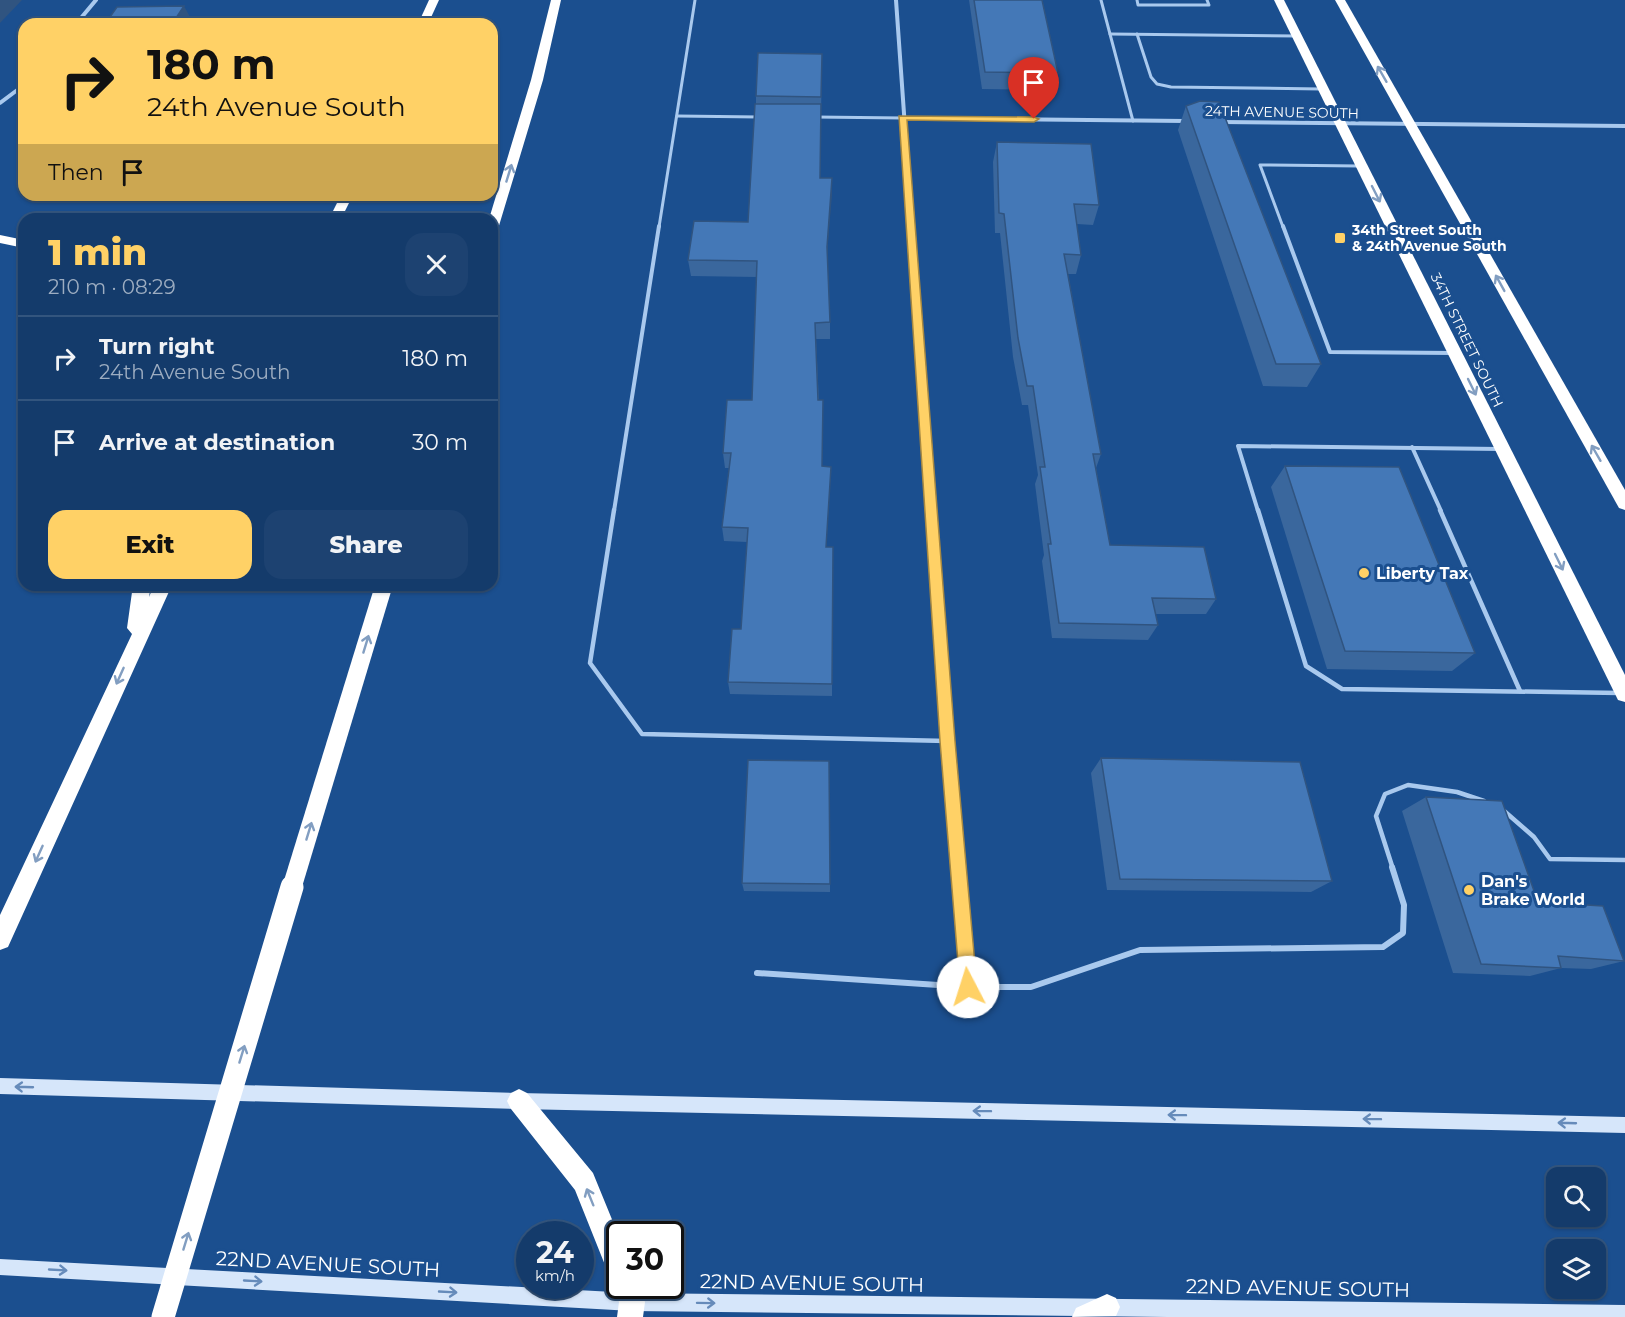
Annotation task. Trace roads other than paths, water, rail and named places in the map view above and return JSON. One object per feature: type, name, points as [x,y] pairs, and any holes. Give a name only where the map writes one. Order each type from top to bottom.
[{"type":"highway","points":[[426,18],[434,0]]},
{"type":"highway","points":[[497,213],[537,80],[556,0]]},
{"type":"highway","name":"34TH STREET SOUTH","points":[[1279,0],[1625,694]]},
{"type":"highway","points":[[1340,0],[1625,504]]},
{"type":"highway","points":[[0,239],[18,243]]},
{"type":"highway","points":[[134,646],[141,591]]},
{"type":"highway","points":[[0,939],[160,591]]},
{"type":"highway","points":[[163,1317],[382,591]]},
{"type":"highway","points":[[519,1101],[584,1182],[606,1236]]},
{"type":"main road","points":[[0,1086],[519,1101],[1625,1125]]},
{"type":"main road","name":"22ND AVENUE SOUTH","points":[[0,1267],[629,1301],[1096,1312],[1625,1314]]},
{"type":"street","points":[[81,18],[96,0]]},
{"type":"street","points":[[896,0],[947,741],[968,987]]},
{"type":"street","points":[[0,103],[18,90]]},
{"type":"street","name":"24TH AVENUE SOUTH","points":[[903,118],[1190,121]]},
{"type":"street","name":"24TH AVENUE SOUTH","points":[[1212,122],[1625,126]]},
{"type":"lane","points":[[695,0],[590,663],[642,734],[947,741]]},
{"type":"lane","points":[[1101,0],[1133,121]]},
{"type":"lane","points":[[1137,0],[1138,5],[1209,5],[1206,0]]},
{"type":"lane","points":[[1110,34],[1297,36]]},
{"type":"lane","points":[[1137,34],[1150,77],[1157,84],[1171,87],[1324,89]]},
{"type":"lane","points":[[677,116],[760,117]]},
{"type":"lane","points":[[807,117],[903,118]]},
{"type":"lane","points":[[1362,166],[1260,165],[1330,352],[1456,353]]},
{"type":"lane","points":[[1503,448],[1238,446],[1306,666],[1342,689],[1625,694]]},
{"type":"lane","points":[[1412,447],[1520,692]]},
{"type":"lane","points":[[757,973],[968,987],[1031,987],[1140,950],[1383,947],[1402,933],[1404,905],[1376,816],[1385,794],[1408,785],[1458,792],[1489,803]]},
{"type":"lane","points":[[1500,807],[1534,837],[1550,859],[1625,860]]},
{"type":"place","name":"34th Street South & 24th Avenue South","points":[[1340,238]]},
{"type":"place","name":"Liberty Tax","points":[[1364,573]]},
{"type":"place","name":"Dan's Brake World","points":[[1469,890]]}]
